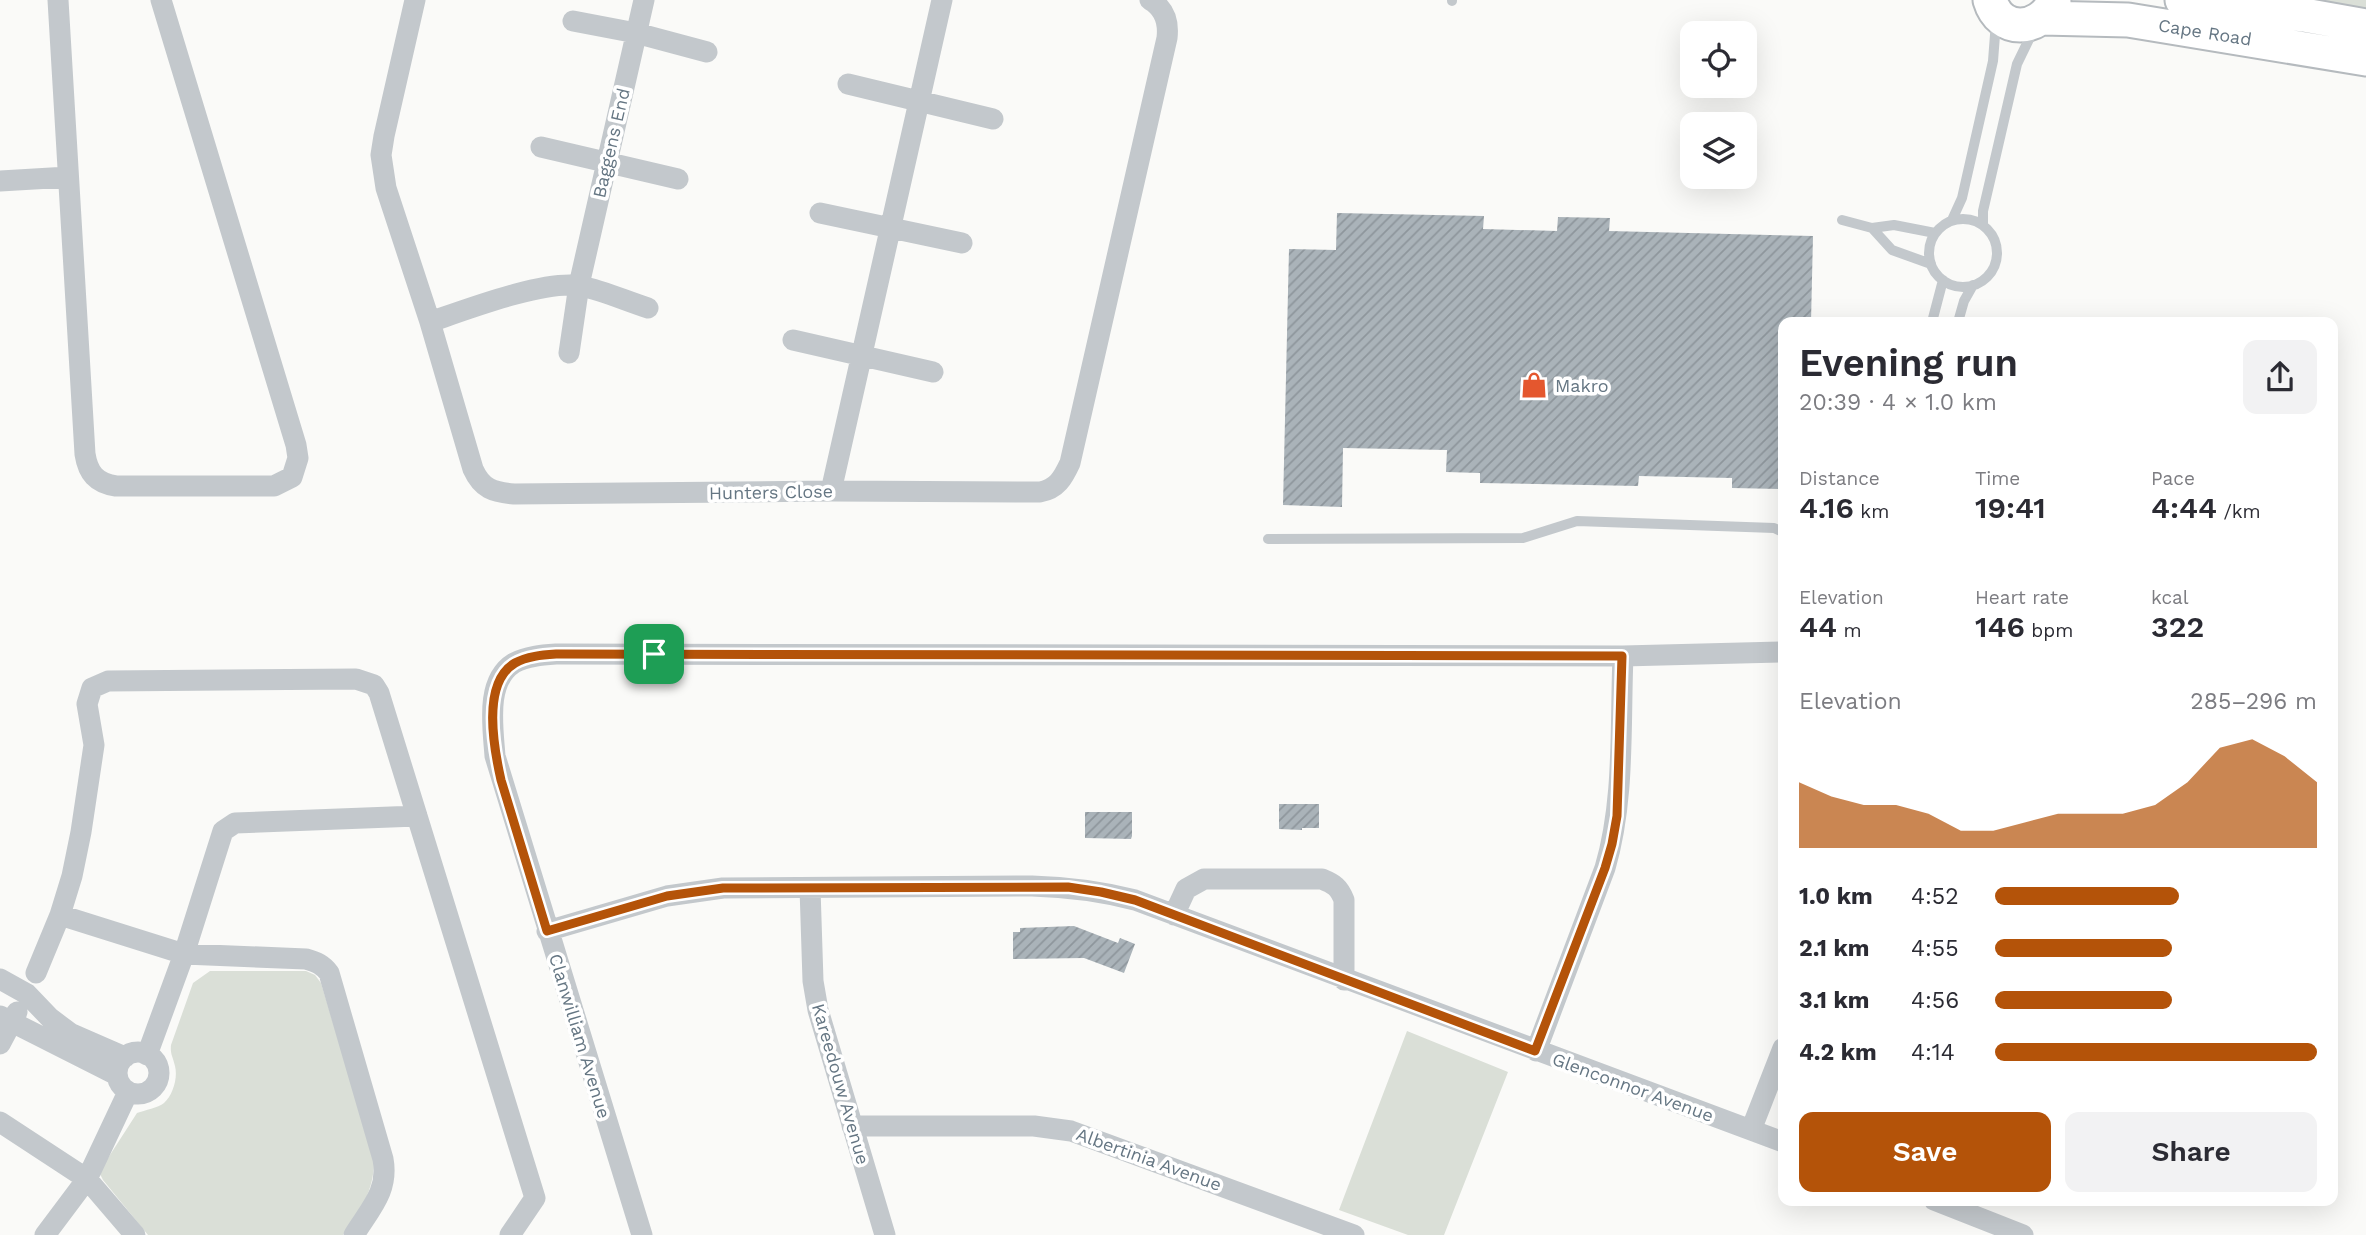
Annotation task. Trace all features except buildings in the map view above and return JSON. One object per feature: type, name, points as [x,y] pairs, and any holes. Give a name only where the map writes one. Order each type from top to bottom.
[{"type":"main road","name":"Cape Road","points":[[2182,0],[2268,6],[2366,26]]},
{"type":"main road","name":"Cape Road","points":[[1987,6],[2006,21],[2016,25],[2028,25],[2045,13],[2128,20],[2366,59]]},
{"type":"street","points":[[58,0],[85,454],[91,474],[104,484],[116,486],[274,486],[292,477],[298,458],[296,444],[161,0]]},
{"type":"street","name":"Hunters Close","points":[[415,0],[384,136],[382,155],[386,188],[430,322],[473,469],[486,488],[514,494],[1051,490],[1064,476],[1070,463],[1167,38],[1164,13],[1150,0]]},
{"type":"street","name":"Baggens End","points":[[569,353],[579,285],[644,0]]},
{"type":"street","points":[[831,491],[942,0]]},
{"type":"street","points":[[573,21],[636,33],[707,52]]},
{"type":"street","points":[[848,83],[993,119]]},
{"type":"street","points":[[541,147],[678,180]]},
{"type":"street","points":[[0,181],[68,177]]},
{"type":"street","points":[[820,213],[962,243]]},
{"type":"street","points":[[430,322],[503,298],[544,288],[579,285],[648,307]]},
{"type":"street","points":[[793,340],[933,372]]},
{"type":"street","points":[[1535,1051],[1612,844],[1617,816],[1622,656],[1778,652]]},
{"type":"street","name":"Clanwilliam Avenue","points":[[642,1235],[495,756],[493,707],[496,689],[503,673],[515,663],[535,656],[557,654],[1622,656]]},
{"type":"street","points":[[36,973],[60,915],[72,876],[94,745],[87,704],[92,688],[108,681],[356,679],[374,685],[379,692],[535,1198],[510,1235]]},
{"type":"street","points":[[148,1055],[223,831],[235,822],[416,816]]},
{"type":"street","points":[[1174,915],[1186,889],[1204,879],[1322,879],[1339,888],[1344,900],[1344,980]]},
{"type":"street","name":"Glenconnor Avenue","points":[[547,931],[667,896],[723,888],[1068,887],[1112,895],[1174,915],[1778,1140]]},
{"type":"street","name":"Kareedouw Avenue","points":[[810,888],[813,981],[817,1000],[885,1235]]},
{"type":"street","points":[[60,915],[184,954],[306,960],[316,961],[324,966],[329,973],[386,1175],[382,1190],[354,1235]]},
{"type":"street","points":[[0,979],[27,994],[50,1018],[123,1075],[142,1094],[154,1087],[158,1081],[159,1068],[156,1061],[138,1052],[123,1075],[87,1178],[46,1235]]},
{"type":"street","points":[[0,1044],[6,1019],[27,994]]},
{"type":"street","points":[[6,1019],[123,1075]]},
{"type":"street","points":[[1751,1130],[1778,1061]]},
{"type":"street","points":[[0,1122],[87,1178],[135,1235]]},
{"type":"street","name":"Albertinia Avenue","points":[[852,1126],[1034,1126],[1071,1130],[1354,1235]]},
{"type":"street","points":[[1949,1206],[2024,1235]]},
{"type":"lane","points":[[1952,220],[1962,198],[1993,61],[1987,6]]},
{"type":"lane","points":[[1959,317],[1973,285],[1990,273],[1997,254],[1996,243],[1983,225],[1983,211],[2017,64],[2027,40],[2045,13]]},
{"type":"lane","points":[[1931,264],[1930,243],[1943,225],[1952,220],[1963,219],[1983,225]]},
{"type":"lane","points":[[1842,220],[1872,228],[1894,225],[1935,233]]},
{"type":"lane","points":[[1872,228],[1892,250],[1931,264],[1943,280],[1952,285],[1973,285]]},
{"type":"lane","points":[[1933,317],[1943,280]]},
{"type":"lane","points":[[1268,539],[1523,538],[1577,522],[1778,530]]},
{"type":"shaded area","points":[[2306,0],[2366,0],[2366,12]]},
{"type":"shaded area","points":[[210,971],[306,971],[315,975],[321,983],[374,1157],[369,1189],[361,1208],[343,1235],[148,1235],[103,1180],[99,1172],[137,1113],[161,1105],[170,1096],[176,1076],[171,1045],[193,983]]},
{"type":"shaded area","points":[[1407,1031],[1508,1072],[1444,1235],[1408,1235],[1339,1210]]},
{"type":"place","name":"Makro","points":[[1534,385]]},
{"type":"route","points":[[654,654],[1622,656],[1617,816],[1612,844],[1535,1051],[1135,900],[1068,887],[723,888],[667,896],[547,931],[495,756],[493,707],[496,689],[503,673],[515,663],[535,656],[654,654]]}]
